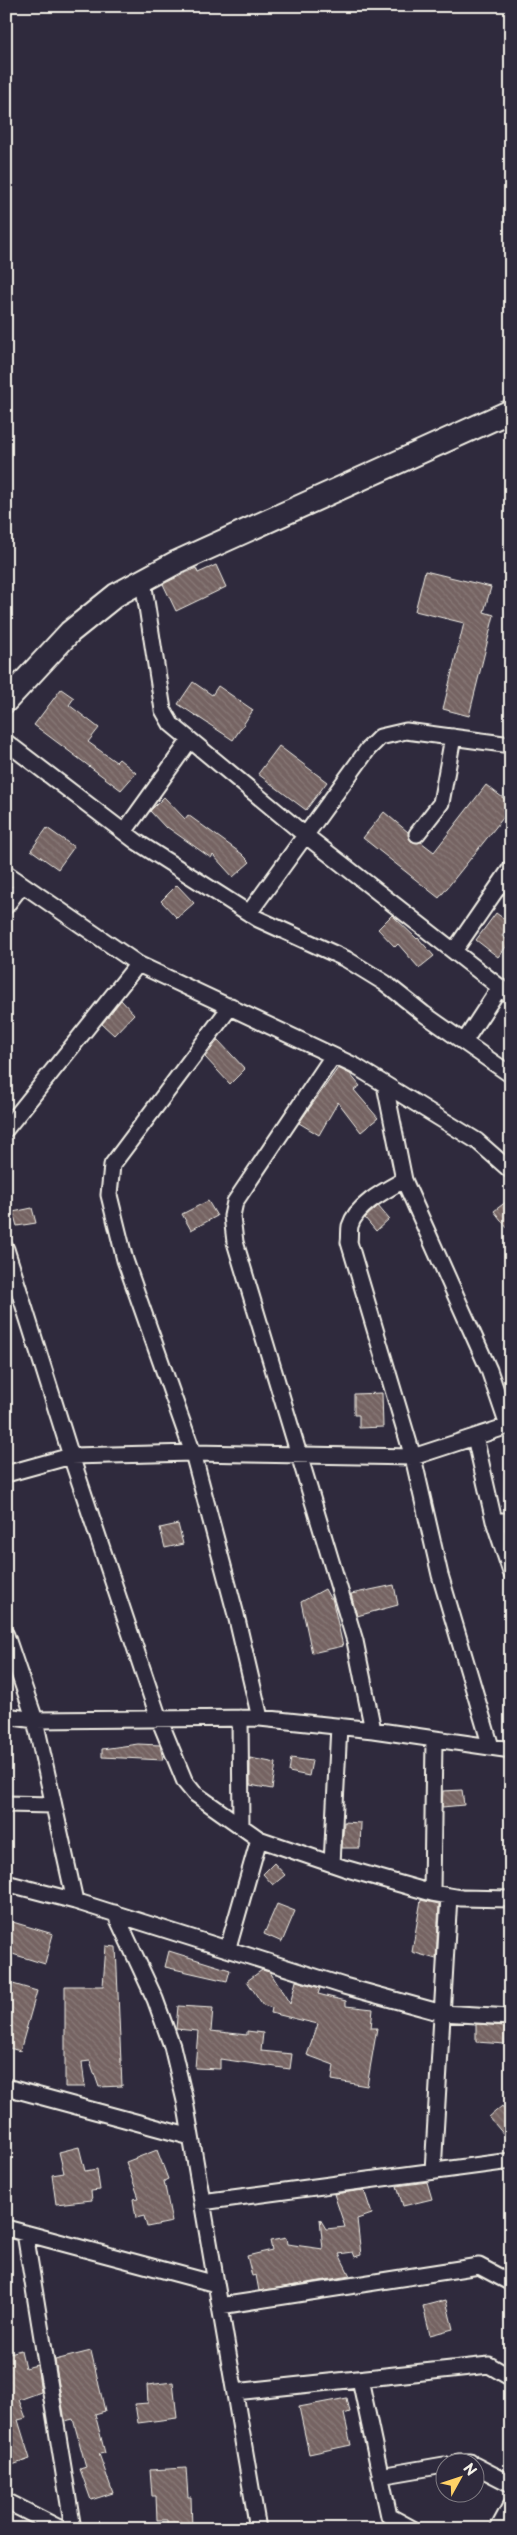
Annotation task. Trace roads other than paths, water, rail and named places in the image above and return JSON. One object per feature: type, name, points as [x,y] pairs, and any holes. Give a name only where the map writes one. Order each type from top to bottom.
[{"type":"main road","points":[[6,702],[70,632],[116,595],[177,562],[511,411]]},
{"type":"street","points":[[143,581],[163,710],[171,724],[305,835],[505,992],[464,1042]]},
{"type":"street","points":[[249,913],[368,749],[380,737],[406,731],[511,745]]},
{"type":"street","points":[[417,834],[441,803],[453,738]]},
{"type":"street","points":[[124,832],[190,740]]},
{"type":"street","points":[[6,742],[124,832],[249,913],[346,959],[385,983],[424,1014],[511,1075]]},
{"type":"street","points":[[454,951],[511,868]]},
{"type":"street","points":[[6,873],[138,964],[231,1006],[333,1056],[477,1141],[511,1172]]},
{"type":"street","points":[[6,906],[22,885]]},
{"type":"street","points":[[6,1129],[138,964]]},
{"type":"street","points":[[231,1006],[125,1146],[112,1165],[108,1181],[109,1195],[125,1260],[193,1453],[236,1615],[260,1718]]},
{"type":"street","points":[[333,1056],[235,1202],[232,1216],[235,1242],[355,1641],[373,1730]]},
{"type":"street","points":[[6,1474],[72,1456],[193,1453],[413,1458],[509,1426],[489,1370],[404,1180],[386,1086]]},
{"type":"street","points":[[404,1180],[385,1190],[361,1210],[350,1225],[349,1242],[413,1458],[440,1575],[491,1747]]},
{"type":"street","points":[[6,1249],[159,1718],[185,1782],[194,1793],[259,1839],[332,1864],[432,1893],[449,1896],[511,1899]]},
{"type":"street","points":[[475,1437],[494,1521],[511,1572]]},
{"type":"street","points":[[494,1521],[511,1521]]},
{"type":"street","points":[[6,1635],[35,1720],[75,1901]]},
{"type":"street","points":[[6,1716],[35,1720],[260,1718],[373,1730],[511,1750]]},
{"type":"street","points":[[240,1718],[241,1826]]},
{"type":"street","points":[[332,1864],[339,1726]]},
{"type":"street","points":[[432,1893],[434,1739]]},
{"type":"street","points":[[6,1804],[53,1805]]},
{"type":"street","points":[[228,1948],[259,1839]]},
{"type":"street","points":[[6,1883],[75,1901],[344,1986],[442,2013],[511,2016]]},
{"type":"street","points":[[433,2171],[449,1896]]},
{"type":"street","points":[[115,1913],[155,1999],[172,2046],[191,2137],[258,2529]]},
{"type":"street","points":[[6,2087],[191,2137]]},
{"type":"street","points":[[202,2202],[511,2160]]},
{"type":"street","points":[[6,2228],[216,2284]]},
{"type":"street","points":[[25,2233],[73,2529]]},
{"type":"street","points":[[220,2306],[479,2266],[511,2283]]},
{"type":"street","points":[[235,2392],[489,2366],[511,2378]]},
{"type":"street","points":[[360,2379],[389,2516],[414,2529]]},
{"type":"street","points":[[380,2476],[434,2467]]},
{"type":"street","points":[[484,2470],[511,2484]]},
{"type":"street","points":[[6,2501],[61,2529]]},
{"type":"street","points":[[498,2529],[511,2505]]}]
